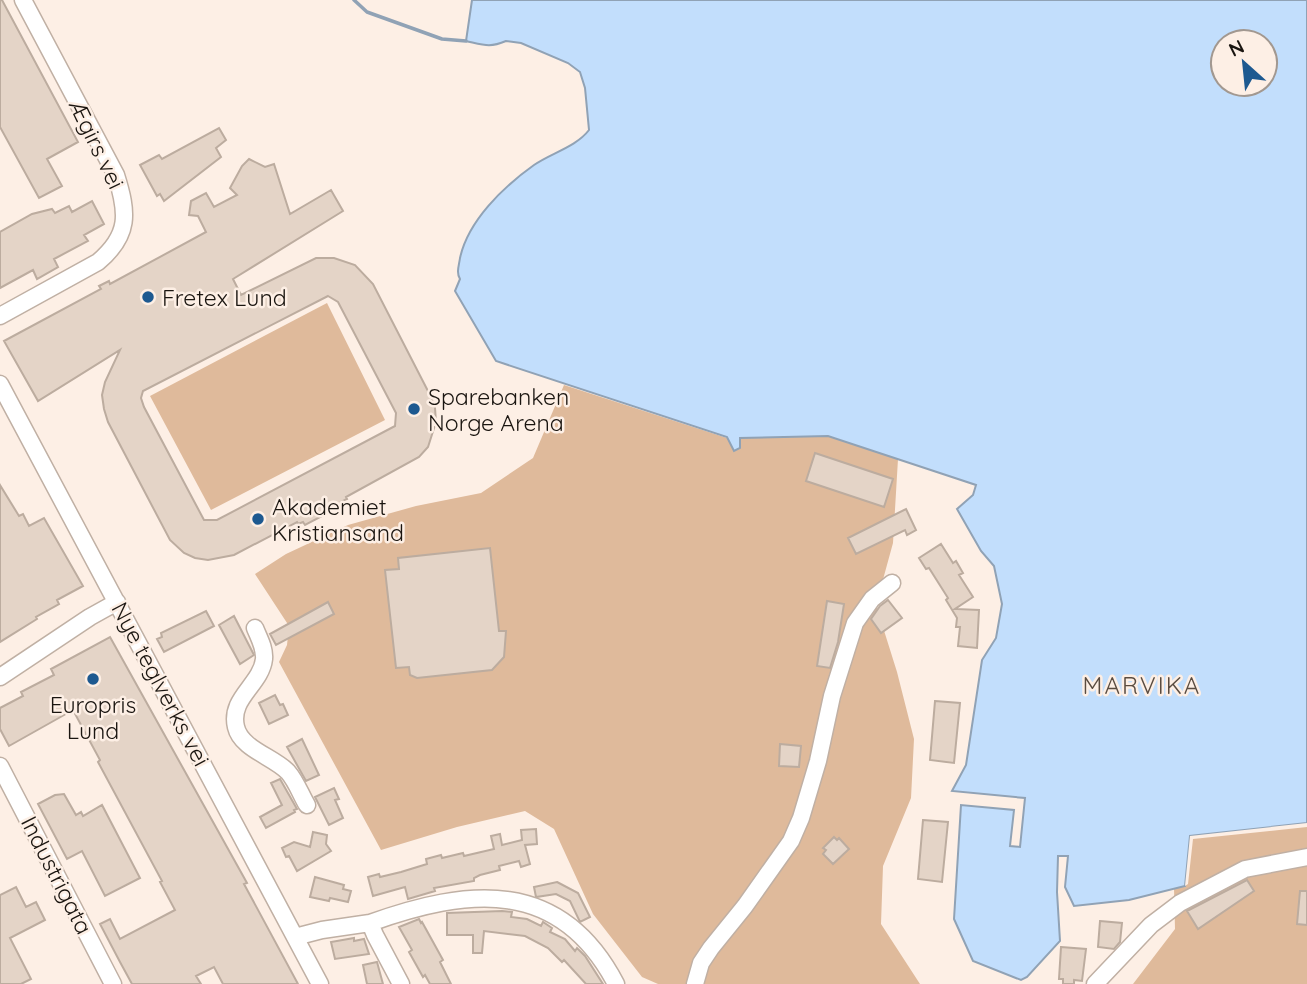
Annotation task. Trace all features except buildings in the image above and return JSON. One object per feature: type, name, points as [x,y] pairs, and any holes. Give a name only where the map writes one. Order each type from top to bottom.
[{"type":"street","name":"Ægirs vei","points":[[0,316],[98,262],[118,240],[125,218],[123,197],[116,175],[23,0]]},
{"type":"street","name":"Nye teglverks vei","points":[[0,384],[320,984]]},
{"type":"street","points":[[695,984],[701,963],[710,948],[745,906],[791,841],[800,822],[832,696],[855,623],[872,599],[891,583]]},
{"type":"street","points":[[0,677],[117,602]]},
{"type":"street","points":[[255,628],[263,646],[262,669],[247,688],[236,709],[235,723],[238,733],[248,744],[287,771],[307,805]]},
{"type":"street","name":"Industrigata","points":[[0,766],[113,984]]},
{"type":"street","points":[[1096,984],[1151,925],[1180,904],[1245,869],[1307,857]]},
{"type":"street","points":[[295,937],[473,897],[516,900],[572,927],[594,950],[616,984]]},
{"type":"street","points":[[370,922],[374,935],[401,984]]},
{"type":"shaded area","points":[[327,303],[385,420],[211,510],[150,396]]},
{"type":"shaded area","points":[[564,385],[727,438],[828,435],[898,459],[893,543],[876,605],[914,739],[911,798],[883,866],[881,924],[920,984],[658,984],[642,977],[593,914],[554,829],[525,811],[457,827],[381,850],[279,662],[287,645],[289,626],[255,574],[286,554],[348,525],[416,506],[481,493],[533,458]]},
{"type":"shaded area","points":[[1307,823],[1307,984],[1133,984],[1175,929],[1174,888],[1185,885],[1189,836]]},
{"type":"water","points":[[472,0],[1307,0],[1307,823],[1190,836],[1185,886],[1129,900],[1074,906],[1065,887],[1068,856],[1058,856],[1060,941],[1027,977],[1021,980],[973,961],[954,919],[961,805],[1014,810],[1010,846],[1020,847],[1025,798],[952,791],[966,765],[982,660],[996,638],[1002,604],[994,566],[981,551],[957,509],[973,495],[976,485],[828,436],[740,438],[740,448],[734,451],[727,437],[496,361],[455,291],[460,279],[458,269],[464,244],[479,218],[499,194],[534,165],[577,141],[589,130],[585,88],[580,72],[568,63],[521,43],[506,41],[487,45],[466,41]]},
{"type":"pier","points":[[1307,823],[1307,827],[1193,839],[1188,884],[1185,886],[1190,836]]},
{"type":"waterway","points":[[354,0],[367,12],[442,39],[466,41]]},
{"type":"place","name":"Fretex Lund","points":[[148,297]]},
{"type":"place","name":"Sparebanken Norge Arena","points":[[414,409]]},
{"type":"place","name":"Akademiet Kristiansand","points":[[258,519]]},
{"type":"place","name":"Europris Lund","points":[[93,679]]},
{"type":"district","name":"MARVIKA","points":[[1142,685]]}]
